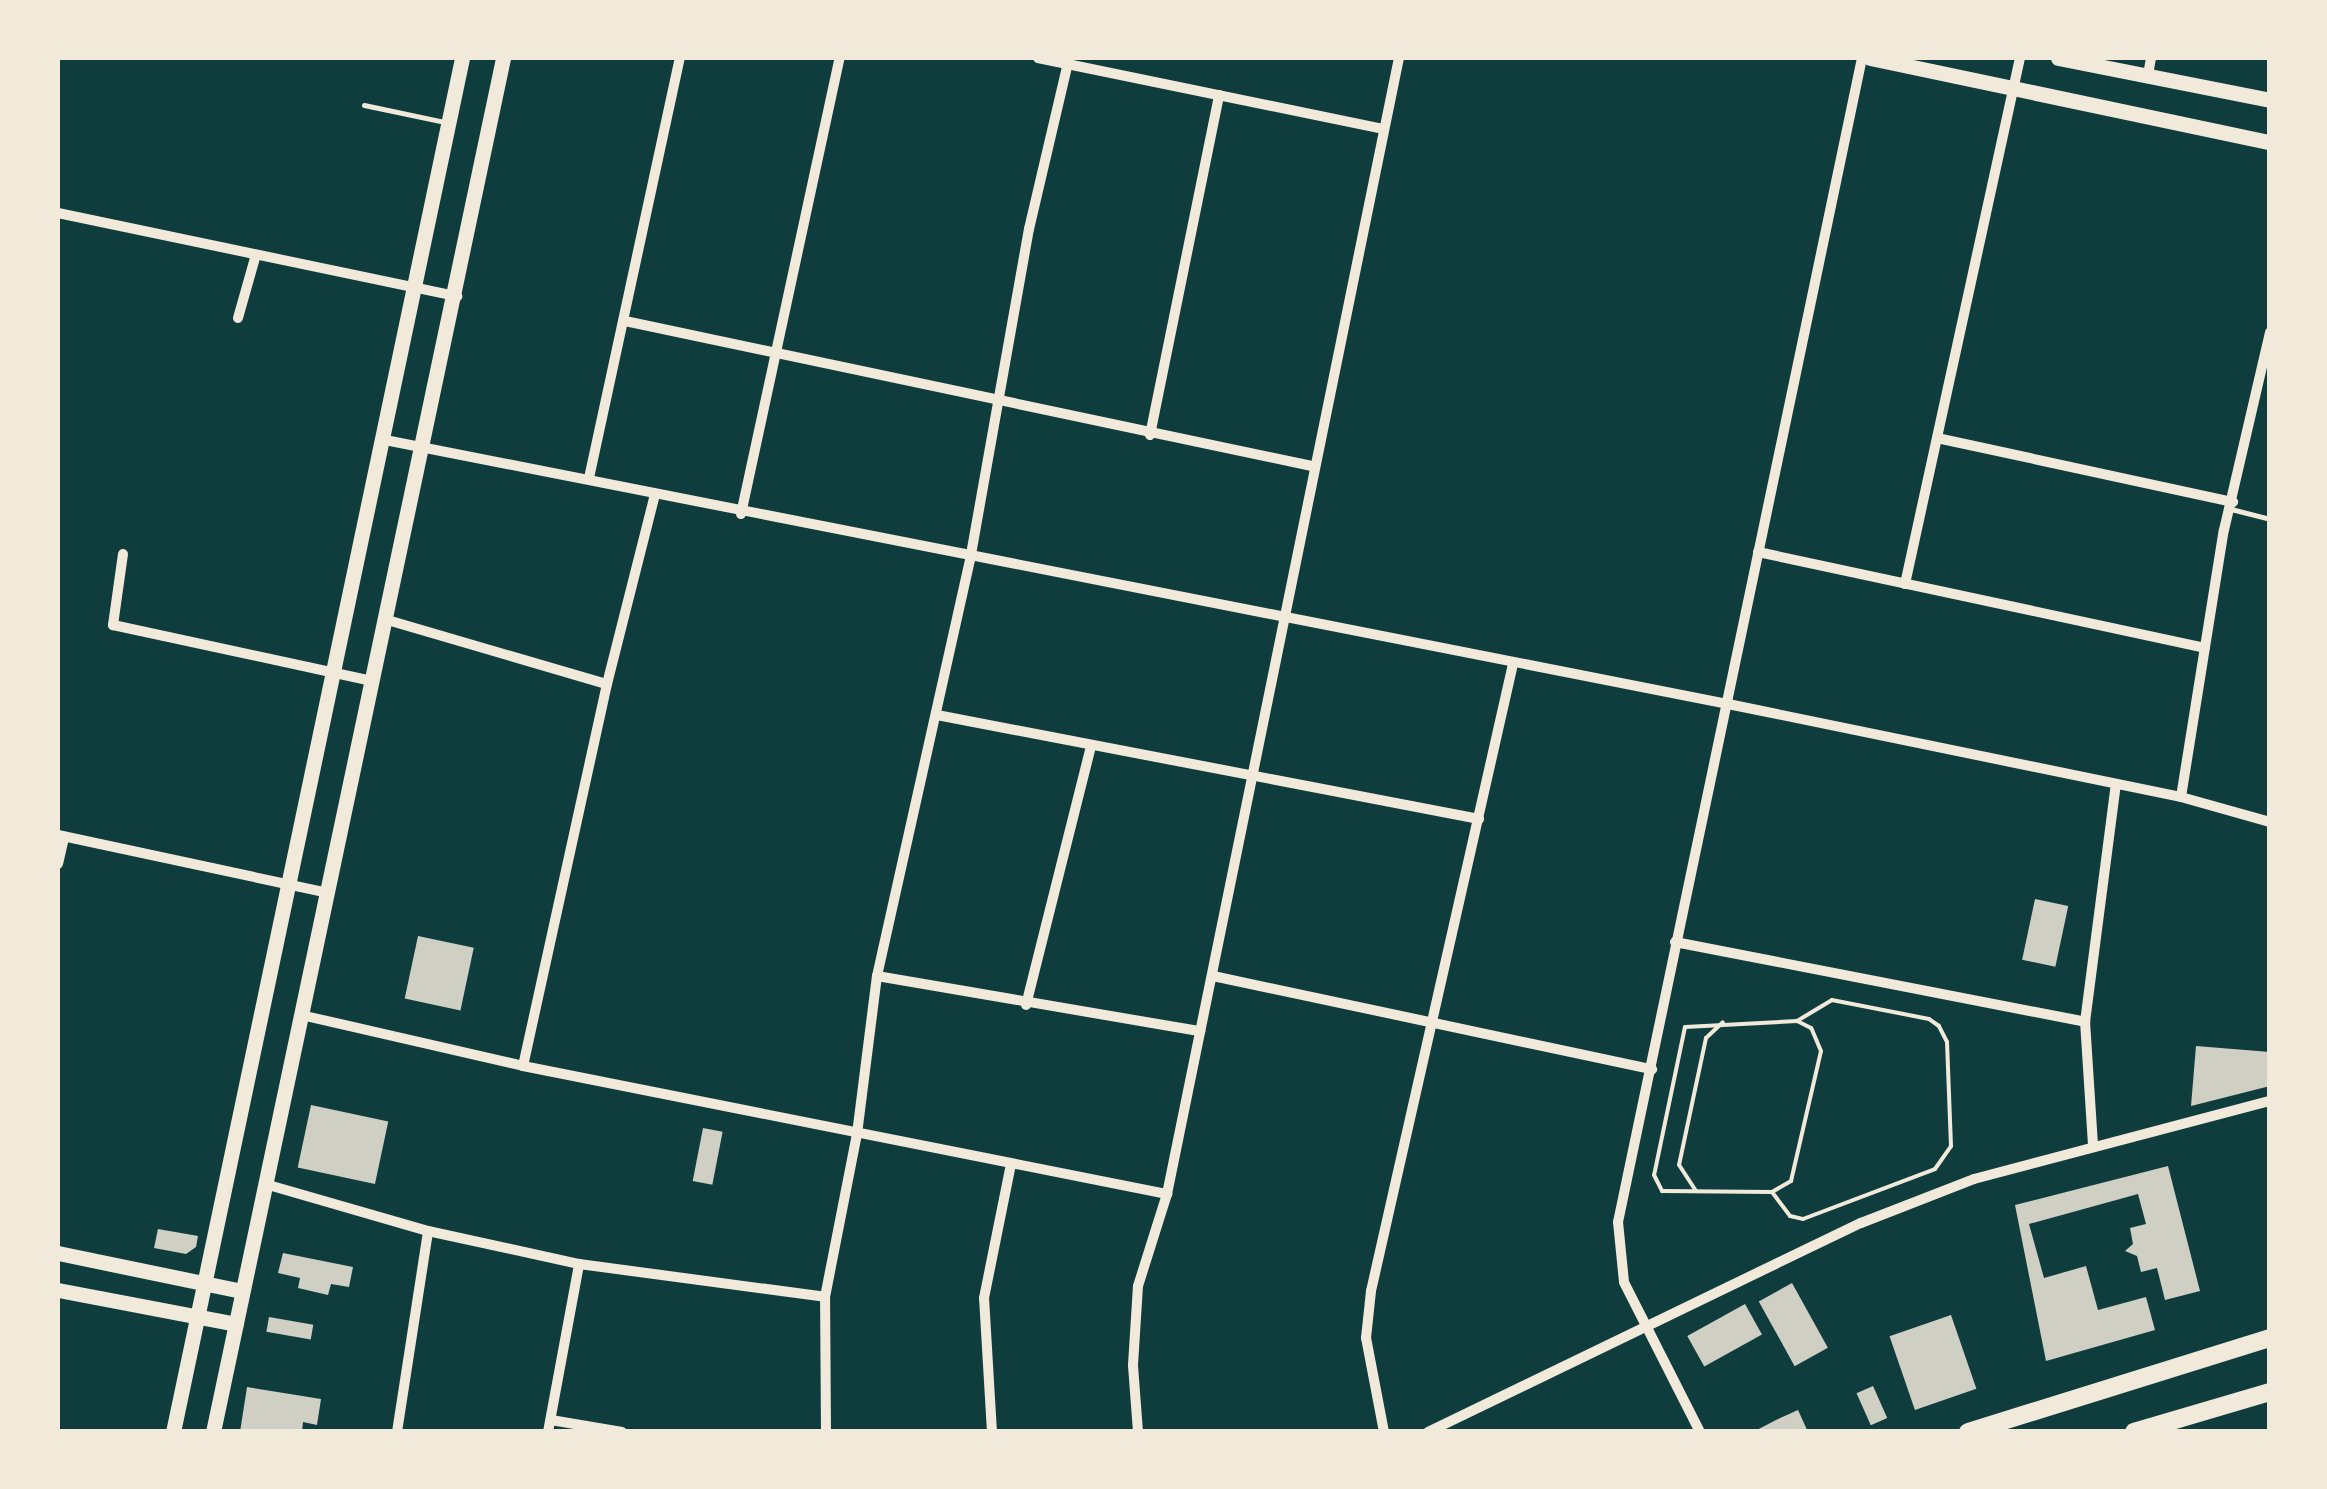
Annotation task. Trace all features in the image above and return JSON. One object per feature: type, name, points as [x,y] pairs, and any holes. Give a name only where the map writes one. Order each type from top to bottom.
[{"type":"main road","points":[[173,1432],[417,288],[462,58]]},
{"type":"main road","points":[[213,1432],[330,893],[384,620],[457,296],[503,58]]},
{"type":"main road","points":[[1870,58],[2270,142]]},
{"type":"main road","points":[[2058,58],[2270,100]]},
{"type":"main road","points":[[58,1254],[241,1290]]},
{"type":"main road","points":[[58,1290],[236,1324]]},
{"type":"main road","points":[[1968,1432],[2270,1338]]},
{"type":"main road","points":[[2134,1432],[2270,1392]]},
{"type":"street","points":[[589,478],[680,58]]},
{"type":"street","points":[[741,514],[840,58]]},
{"type":"street","points":[[1038,58],[1069,60],[1383,128]]},
{"type":"street","points":[[1138,1432],[1134,1322],[1167,1194],[1255,778],[1312,466],[1398,58]]},
{"type":"street","points":[[1700,1432],[1624,1282],[1618,1222],[1862,58]]},
{"type":"street","points":[[1905,584],[2020,58]]},
{"type":"street","points":[[2148,75],[2151,58]]},
{"type":"street","points":[[826,1432],[824,1297],[856,1134],[877,976],[970,560],[1029,228],[1069,60]]},
{"type":"street","points":[[1150,435],[1218,95]]},
{"type":"street","points":[[58,212],[255,258],[457,296]]},
{"type":"street","points":[[238,318],[255,258]]},
{"type":"street","points":[[626,320],[1150,435],[1312,466]]},
{"type":"street","points":[[2181,797],[2232,505],[2270,332]]},
{"type":"street","points":[[1938,438],[2232,505]]},
{"type":"street","points":[[384,440],[589,478],[741,514],[970,560],[1728,704],[2181,797],[2270,822]]},
{"type":"street","points":[[523,1066],[607,684],[656,494]]},
{"type":"street","points":[[1758,552],[2205,648]]},
{"type":"street","points":[[123,554],[113,625],[372,681]]},
{"type":"street","points":[[384,620],[607,684]]},
{"type":"street","points":[[1384,1432],[1366,1338],[1370,1291],[1436,1020],[1513,664]]},
{"type":"street","points":[[937,715],[1479,819]]},
{"type":"street","points":[[1026,1004],[1091,746]]},
{"type":"street","points":[[2093,1144],[2085,1022],[2116,784]]},
{"type":"street","points":[[58,864],[61,836],[330,893]]},
{"type":"street","points":[[1675,942],[2085,1022]]},
{"type":"street","points":[[877,976],[1200,1031]]},
{"type":"street","points":[[1213,976],[1436,1020],[1652,1069]]},
{"type":"street","points":[[302,1015],[523,1066],[1167,1194]]},
{"type":"street","points":[[1428,1432],[1642,1324],[1862,1223],[2093,1144],[2270,1101]]},
{"type":"street","points":[[992,1432],[984,1298],[1011,1164]]},
{"type":"street","points":[[265,1184],[428,1232],[579,1264],[824,1297]]},
{"type":"street","points":[[397,1432],[428,1232]]},
{"type":"street","points":[[579,1264],[550,1426],[622,1432]]},
{"type":"lane","points":[[364,105],[448,123]]},
{"type":"lane","points":[[2232,505],[2270,519]]},
{"type":"lane","points":[[2182,1417],[2195,1432]]},
{"type":"path","points":[[1772,1192],[1790,1216],[1803,1218],[1935,1169],[1950,1146],[1947,1042],[1934,1022],[1837,1000],[1796,1021]]},
{"type":"path","points":[[1796,1021],[1811,1028],[1821,1050],[1796,1173],[1772,1192],[1662,1191],[1654,1175],[1683,1030],[1706,1022],[1723,1022],[1796,1021]]},
{"type":"path","points":[[1700,1193],[1688,1184],[1680,1165],[1709,1034],[1706,1022]]},
{"type":"path","points":[[1709,1034],[1723,1022]]},
{"type":"path","points":[[1684,1194],[1688,1184]]},
{"type":"building","points":[[2035,899],[2068,906],[2055,967],[2022,960]]},
{"type":"building","points":[[418,936],[474,948],[460,1010],[405,999]]},
{"type":"building","points":[[2196,1046],[2270,1052],[2270,1086],[2191,1106]]},
{"type":"building","points":[[311,1105],[388,1121],[375,1184],[298,1168]]},
{"type":"building","points":[[703,1128],[723,1132],[712,1185],[693,1181]]},
{"type":"building","points":[[2168,1166],[2200,1291],[2165,1300],[2157,1268],[2141,1272],[2137,1256],[2125,1251],[2133,1244],[2130,1228],[2146,1224],[2138,1194],[2029,1224],[2044,1278],[2086,1266],[2098,1310],[2146,1297],[2155,1330],[2046,1361],[2015,1205]]},
{"type":"building","points":[[158,1229],[198,1236],[196,1247],[186,1254],[154,1248]]},
{"type":"building","points":[[283,1253],[353,1267],[349,1287],[331,1284],[328,1295],[298,1288],[300,1278],[278,1273]]},
{"type":"building","points":[[1792,1283],[1828,1348],[1795,1366],[1759,1301]]},
{"type":"building","points":[[1745,1304],[1762,1335],[1704,1367],[1687,1336]]},
{"type":"building","points":[[1951,1315],[1976,1389],[1915,1410],[1890,1336]]},
{"type":"building","points":[[269,1317],[313,1325],[311,1340],[266,1332]]},
{"type":"building","points":[[1873,1386],[1887,1418],[1871,1425],[1857,1393]]},
{"type":"building","points":[[247,1387],[321,1399],[317,1425],[303,1422],[302,1432],[240,1432]]},
{"type":"building","points":[[1798,1410],[1808,1432],[1753,1432],[1776,1420]]}]
